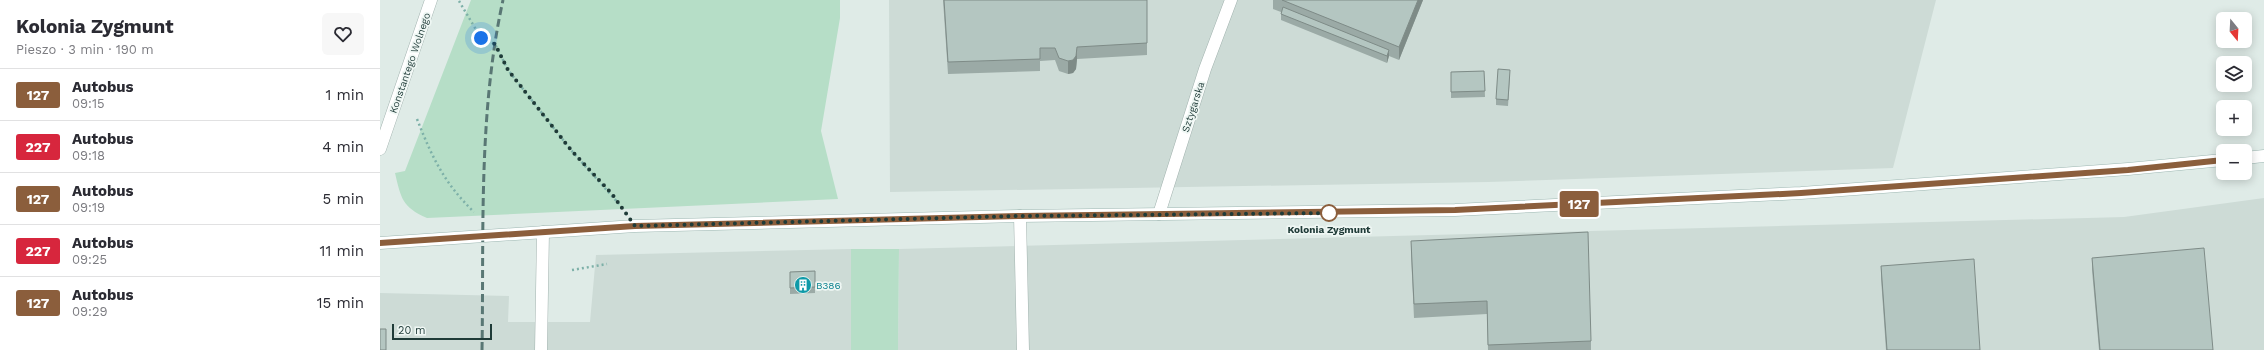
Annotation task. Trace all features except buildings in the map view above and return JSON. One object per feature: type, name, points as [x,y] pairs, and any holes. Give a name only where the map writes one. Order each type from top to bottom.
[{"type":"street","name":"Konstantego Wolnego","points":[[380,148],[431,0]]},
{"type":"street","name":"Sztygarska","points":[[1159,214],[1206,69],[1231,0]]},
{"type":"street","points":[[2252,157],[2264,156]]},
{"type":"street","points":[[380,243],[635,226],[1020,216],[1455,210],[1794,194],[2128,170],[2216,161]]},
{"type":"street","points":[[1020,216],[1023,350]]},
{"type":"street","points":[[541,350],[544,232]]},
{"type":"path","points":[[459,1],[481,38],[495,44],[513,76],[571,150],[612,194],[635,226]]},
{"type":"path","points":[[416,117],[437,168],[461,199],[476,213],[480,214]]},
{"type":"path","points":[[572,270],[607,264]]},
{"type":"shaded area","points":[[889,0],[1936,0],[1893,168],[1488,182],[890,192]]},
{"type":"shaded area","points":[[2264,198],[2264,350],[898,350],[899,249],[2124,217]]},
{"type":"shaded area","points":[[851,249],[851,350],[380,350],[380,293],[509,296],[508,322],[590,322],[596,255]]},
{"type":"green space","points":[[471,0],[840,0],[840,18],[821,131],[838,199],[427,218],[419,214],[407,206],[404,201],[395,173],[405,171]]},
{"type":"green space","points":[[851,249],[899,249],[898,350],[851,350]]},
{"type":"railway","points":[[482,350],[483,218],[486,130],[489,86],[503,0]]},
{"type":"bus line","name":"127","points":[[380,243],[635,226],[1020,216],[1455,210],[1801,193],[2128,170],[2216,161]]},
{"type":"place","name":"Kolonia Zygmunt","points":[[1329,213]]},
{"type":"place","name":"B386","points":[[803,285]]},
{"type":"route","points":[[481,38],[495,44],[508,70],[571,150],[612,194],[635,226],[1020,216],[1335,213],[1329,213]]}]
